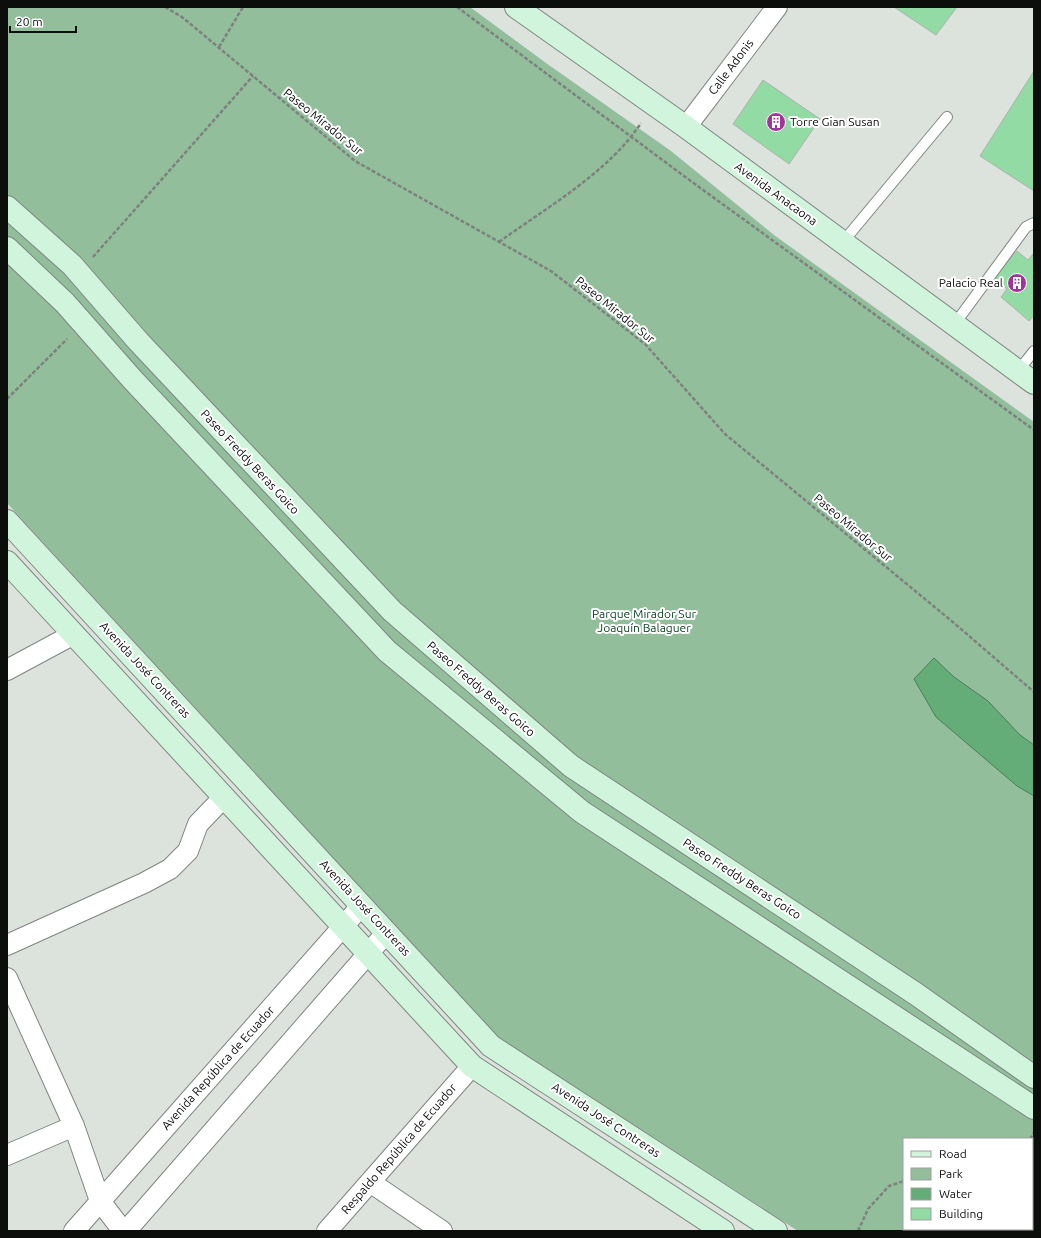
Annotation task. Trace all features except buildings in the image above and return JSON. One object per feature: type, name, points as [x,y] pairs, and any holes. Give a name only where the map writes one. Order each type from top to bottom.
[{"type":"street","name":"Avenida Anacaona","points":[[516,7],[686,127],[1026,377]]},
{"type":"street","name":"Calle Adonis","points":[[686,127],[777,7]]},
{"type":"street","name":"Paseo Freddy Beras Goico","points":[[7,207],[72,266],[138,341],[392,611],[558,756],[642,814],[916,994],[1034,1077]]},
{"type":"street","points":[[7,248],[65,302],[132,379],[388,651],[582,812],[1034,1108]]},
{"type":"street","name":"Avenida José Contreras","points":[[7,521],[491,1046],[776,1231]]},
{"type":"street","points":[[7,562],[472,1066],[712,1228]]},
{"type":"street","points":[[7,670],[74,634]]},
{"type":"street","points":[[7,945],[144,883],[170,869],[188,851],[198,824],[224,797]]},
{"type":"street","name":"Avenida República de Ecuador","points":[[74,1231],[362,905]]},
{"type":"street","points":[[7,978],[74,1126],[100,1201],[124,1231],[387,932]]},
{"type":"street","name":"Respaldo República de Ecuador","points":[[327,1231],[472,1066]]},
{"type":"street","points":[[7,1155],[74,1126]]},
{"type":"street","points":[[370,1182],[442,1231]]},
{"type":"lane","points":[[842,243],[947,117]]},
{"type":"lane","points":[[954,325],[1026,227],[1034,223]]},
{"type":"lane","points":[[1026,377],[1034,350]]},
{"type":"path","name":"Paseo Mirador Sur","points":[[165,7],[182,17],[355,161],[551,271],[645,344],[725,434],[954,623],[1034,692]]},
{"type":"path","points":[[219,48],[243,7]]},
{"type":"path","points":[[457,7],[632,137],[1034,430]]},
{"type":"path","points":[[92,258],[253,76]]},
{"type":"path","points":[[499,242],[595,171],[632,137],[653,104]]},
{"type":"path","points":[[7,399],[83,323]]},
{"type":"path","points":[[858,1231],[868,1209],[889,1186],[903,1181]]},
{"type":"green space","name":"Parque Mirador Sur Joaquín Balaguer","points":[[7,7],[470,7],[546,63],[671,151],[774,235],[1034,422],[1034,1231],[798,1231],[498,1037],[7,503]]},
{"type":"water","points":[[934,658],[954,677],[988,701],[1020,735],[1034,745],[1034,796],[1017,786],[936,717],[914,679]]},
{"type":"place","name":"Torre Gian Susan","points":[[776,122]]},
{"type":"place","name":"Palacio Real","points":[[1017,283]]}]
